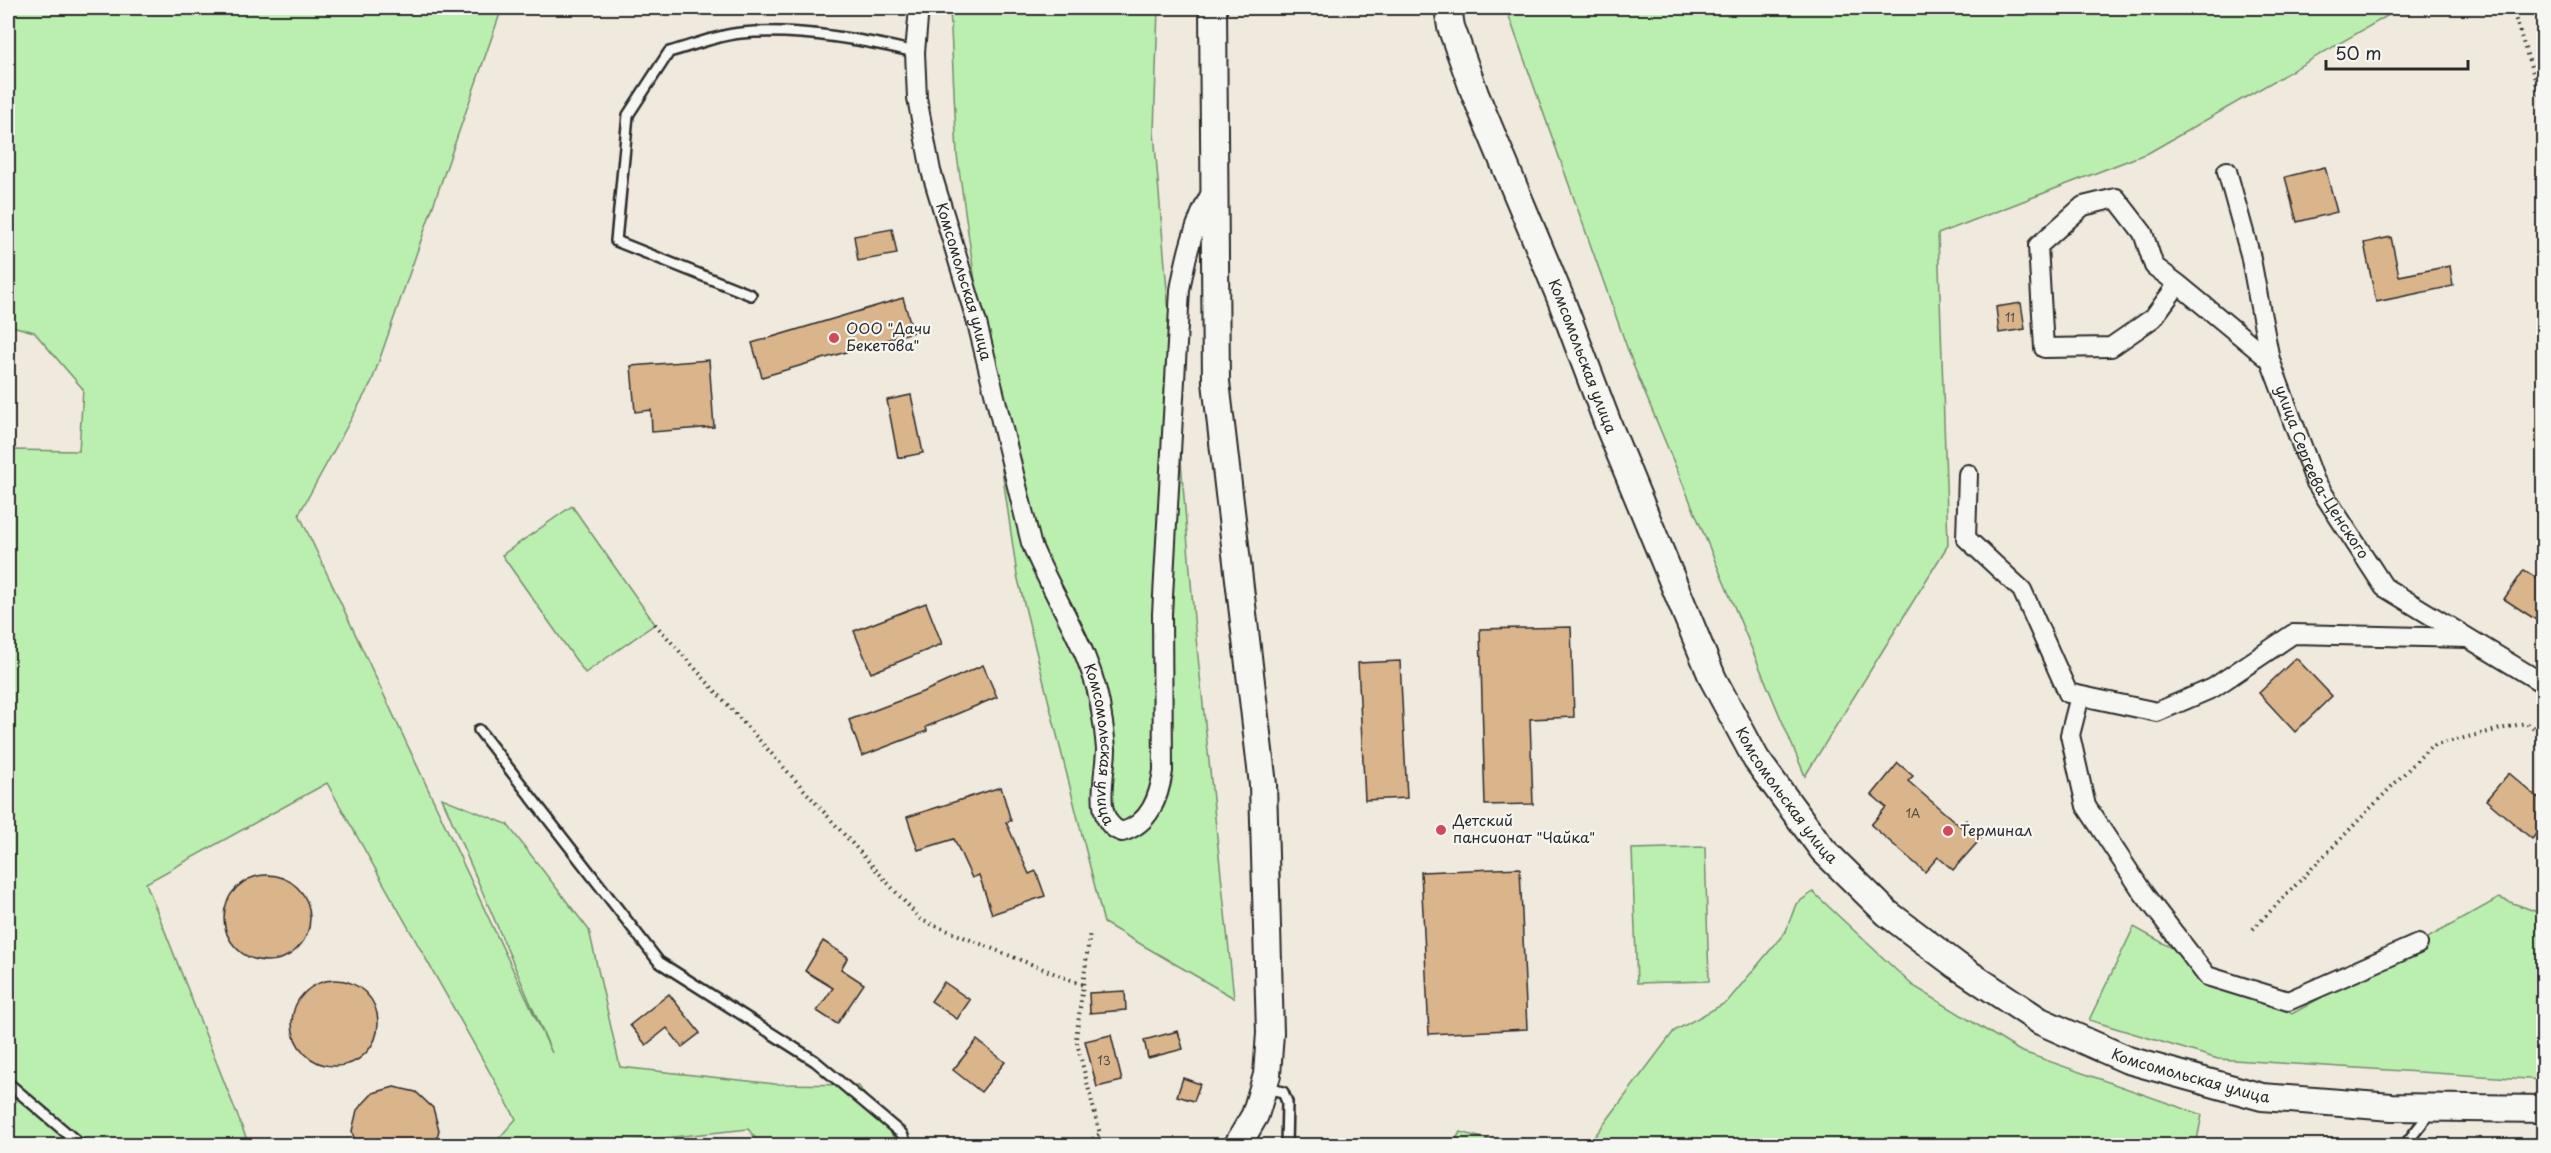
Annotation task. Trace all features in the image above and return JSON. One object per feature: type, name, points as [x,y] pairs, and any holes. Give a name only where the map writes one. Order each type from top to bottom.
[{"type":"main road","name":"Комсомольская улица","points":[[1213,8],[1216,382],[1263,785],[1270,1033],[1263,1087],[1255,1115],[1237,1146]]},
{"type":"main road","name":"Комсомольская улица","points":[[1448,8],[1451,27],[1475,94],[1560,297],[1609,427],[1713,679],[1756,759],[1823,850],[1887,913],[1956,965],[2040,1021],[2128,1060],[2262,1097],[2434,1108],[2544,1109]]},
{"type":"street","name":"Комсомольская улица","points":[[919,8],[915,52],[917,98],[931,171],[980,333],[1031,543],[1044,577],[1081,648],[1101,702],[1106,747],[1103,807],[1109,824],[1122,832],[1140,823],[1150,812],[1160,791],[1163,771],[1162,614],[1180,290],[1188,245],[1197,218],[1213,187]]},
{"type":"street","name":"улица Сергеева-Ценского","points":[[2227,171],[2250,254],[2270,360],[2315,481],[2384,587],[2544,684]]},
{"type":"street","points":[[2178,284],[2153,318],[2112,347],[2044,348],[2038,246],[2082,206],[2116,198],[2143,234],[2154,266],[2178,284],[2270,360]]},
{"type":"street","points":[[1968,474],[1966,538],[2022,590],[2068,693],[2157,712],[2213,688],[2293,634],[2467,638]]},
{"type":"street","points":[[2080,696],[2070,735],[2086,806],[2144,894],[2207,976],[2288,1001],[2418,944]]},
{"type":"lane","points":[[751,295],[616,241],[628,115],[669,52],[740,33],[809,34],[879,43],[915,52]]},
{"type":"lane","points":[[479,730],[659,962],[815,1061],[902,1134],[907,1146]]},
{"type":"lane","points":[[8,1083],[82,1146]]},
{"type":"lane","points":[[1263,1087],[1283,1092],[1287,1102],[1286,1146]]},
{"type":"lane","points":[[2404,1146],[2434,1108]]},
{"type":"path","points":[[2512,8],[2544,107]]},
{"type":"path","points":[[655,624],[921,920],[1083,985]]},
{"type":"path","points":[[2253,929],[2431,746],[2525,723],[2544,733]]},
{"type":"path","points":[[1083,1146],[1100,1134],[1076,1039],[1090,931]]},
{"type":"green space","points":[[8,8],[502,8],[372,381],[299,514],[552,1053],[442,798],[507,824],[589,930],[620,1067],[775,1084],[858,1085],[899,1145],[761,1145],[748,1129],[598,1145],[493,1145],[516,1119],[327,783],[146,883],[249,1145],[8,1145],[8,450],[79,451],[83,389],[34,332],[8,325]]},
{"type":"green space","points":[[950,8],[1158,8],[1154,132],[1194,619],[1234,998],[1104,923],[1017,575],[957,155]]},
{"type":"green space","points":[[1506,8],[2401,8],[2150,152],[1938,234],[1948,545],[1805,776],[1634,367]]},
{"type":"green space","points":[[572,506],[655,624],[585,673],[502,555]]},
{"type":"green space","points":[[1705,847],[1709,981],[1637,983],[1632,849]]},
{"type":"green space","points":[[1813,892],[1912,985],[2020,1051],[2202,1115],[2196,1145],[1566,1145],[1589,1144],[1674,1031],[1727,1002],[1786,931],[1796,904]]},
{"type":"green space","points":[[2499,898],[2543,914],[2543,1080],[2218,1059],[2089,1020],[2134,927],[2292,1014]]},
{"type":"green space","points":[[1460,1132],[1509,1145],[1453,1145]]},
{"type":"building","points":[[2325,167],[2337,212],[2297,222],[2285,177]]},
{"type":"building","points":[[892,229],[897,254],[858,261],[854,236]]},
{"type":"building","points":[[2391,237],[2399,276],[2450,266],[2453,286],[2376,302],[2364,243]]},
{"type":"building","points":[[903,298],[913,332],[762,377],[752,343]]},
{"type":"building","points":[[2021,303],[2025,329],[1999,333],[1996,307]]},
{"type":"building","points":[[709,360],[714,427],[652,432],[651,410],[635,412],[631,366]]},
{"type":"building","points":[[911,395],[923,453],[898,458],[887,400]]},
{"type":"building","points":[[2524,570],[2544,583],[2544,625],[2504,599]]},
{"type":"building","points":[[926,603],[942,644],[871,673],[854,631]]},
{"type":"building","points":[[1571,627],[1574,717],[1530,719],[1533,804],[1485,805],[1480,629]]},
{"type":"building","points":[[2296,658],[2332,696],[2295,732],[2259,693]]},
{"type":"building","points":[[1400,661],[1407,798],[1365,800],[1358,663]]},
{"type":"building","points":[[983,665],[997,697],[926,727],[927,731],[862,756],[849,720],[925,691]]},
{"type":"building","points":[[1898,763],[1913,776],[1908,781],[1961,827],[1966,820],[1984,835],[1953,870],[1938,857],[1925,872],[1871,825],[1886,807],[1872,795]]},
{"type":"building","points":[[2509,773],[2544,803],[2544,824],[2532,839],[2486,800]]},
{"type":"building","points":[[1001,787],[1011,821],[1006,822],[1029,874],[1036,871],[1045,896],[992,914],[979,875],[972,878],[954,839],[918,850],[907,817]]},
{"type":"building","points":[[1520,868],[1527,1029],[1429,1034],[1421,872]]},
{"type":"building","points":[[267,875],[283,879],[297,888],[306,902],[310,918],[306,934],[297,948],[283,957],[267,961],[251,957],[237,948],[228,934],[224,918],[228,902],[237,888],[251,879]]},
{"type":"building","points":[[823,941],[848,957],[841,969],[864,984],[837,1024],[817,1011],[833,988],[805,971]]},
{"type":"building","points":[[335,980],[351,984],[365,993],[374,1007],[378,1023],[374,1039],[365,1053],[351,1062],[335,1066],[319,1062],[305,1053],[296,1039],[292,1023],[296,1007],[305,993],[319,984]]},
{"type":"building","points":[[944,982],[970,1000],[957,1019],[931,1001]]},
{"type":"building","points":[[1125,991],[1126,1010],[1090,1013],[1089,993]]},
{"type":"building","points":[[669,994],[700,1033],[682,1047],[667,1028],[646,1045],[630,1025]]},
{"type":"building","points":[[1178,1031],[1183,1049],[1148,1058],[1144,1040]]},
{"type":"building","points":[[1111,1035],[1122,1081],[1097,1087],[1085,1041]]},
{"type":"building","points":[[977,1040],[1005,1062],[981,1092],[953,1070]]},
{"type":"building","points":[[1183,1078],[1200,1084],[1194,1101],[1177,1096]]},
{"type":"building","points":[[394,1087],[416,1092],[433,1108],[439,1130],[435,1146],[356,1146],[352,1131],[357,1110],[373,1093]]},
{"type":"place","name":"ООО \"Дачи Бекетова\"","points":[[834,338]]},
{"type":"place","name":"Детский пансионат \"Чайка\"","points":[[1441,830]]},
{"type":"place","name":"Терминал","points":[[1948,831]]}]
